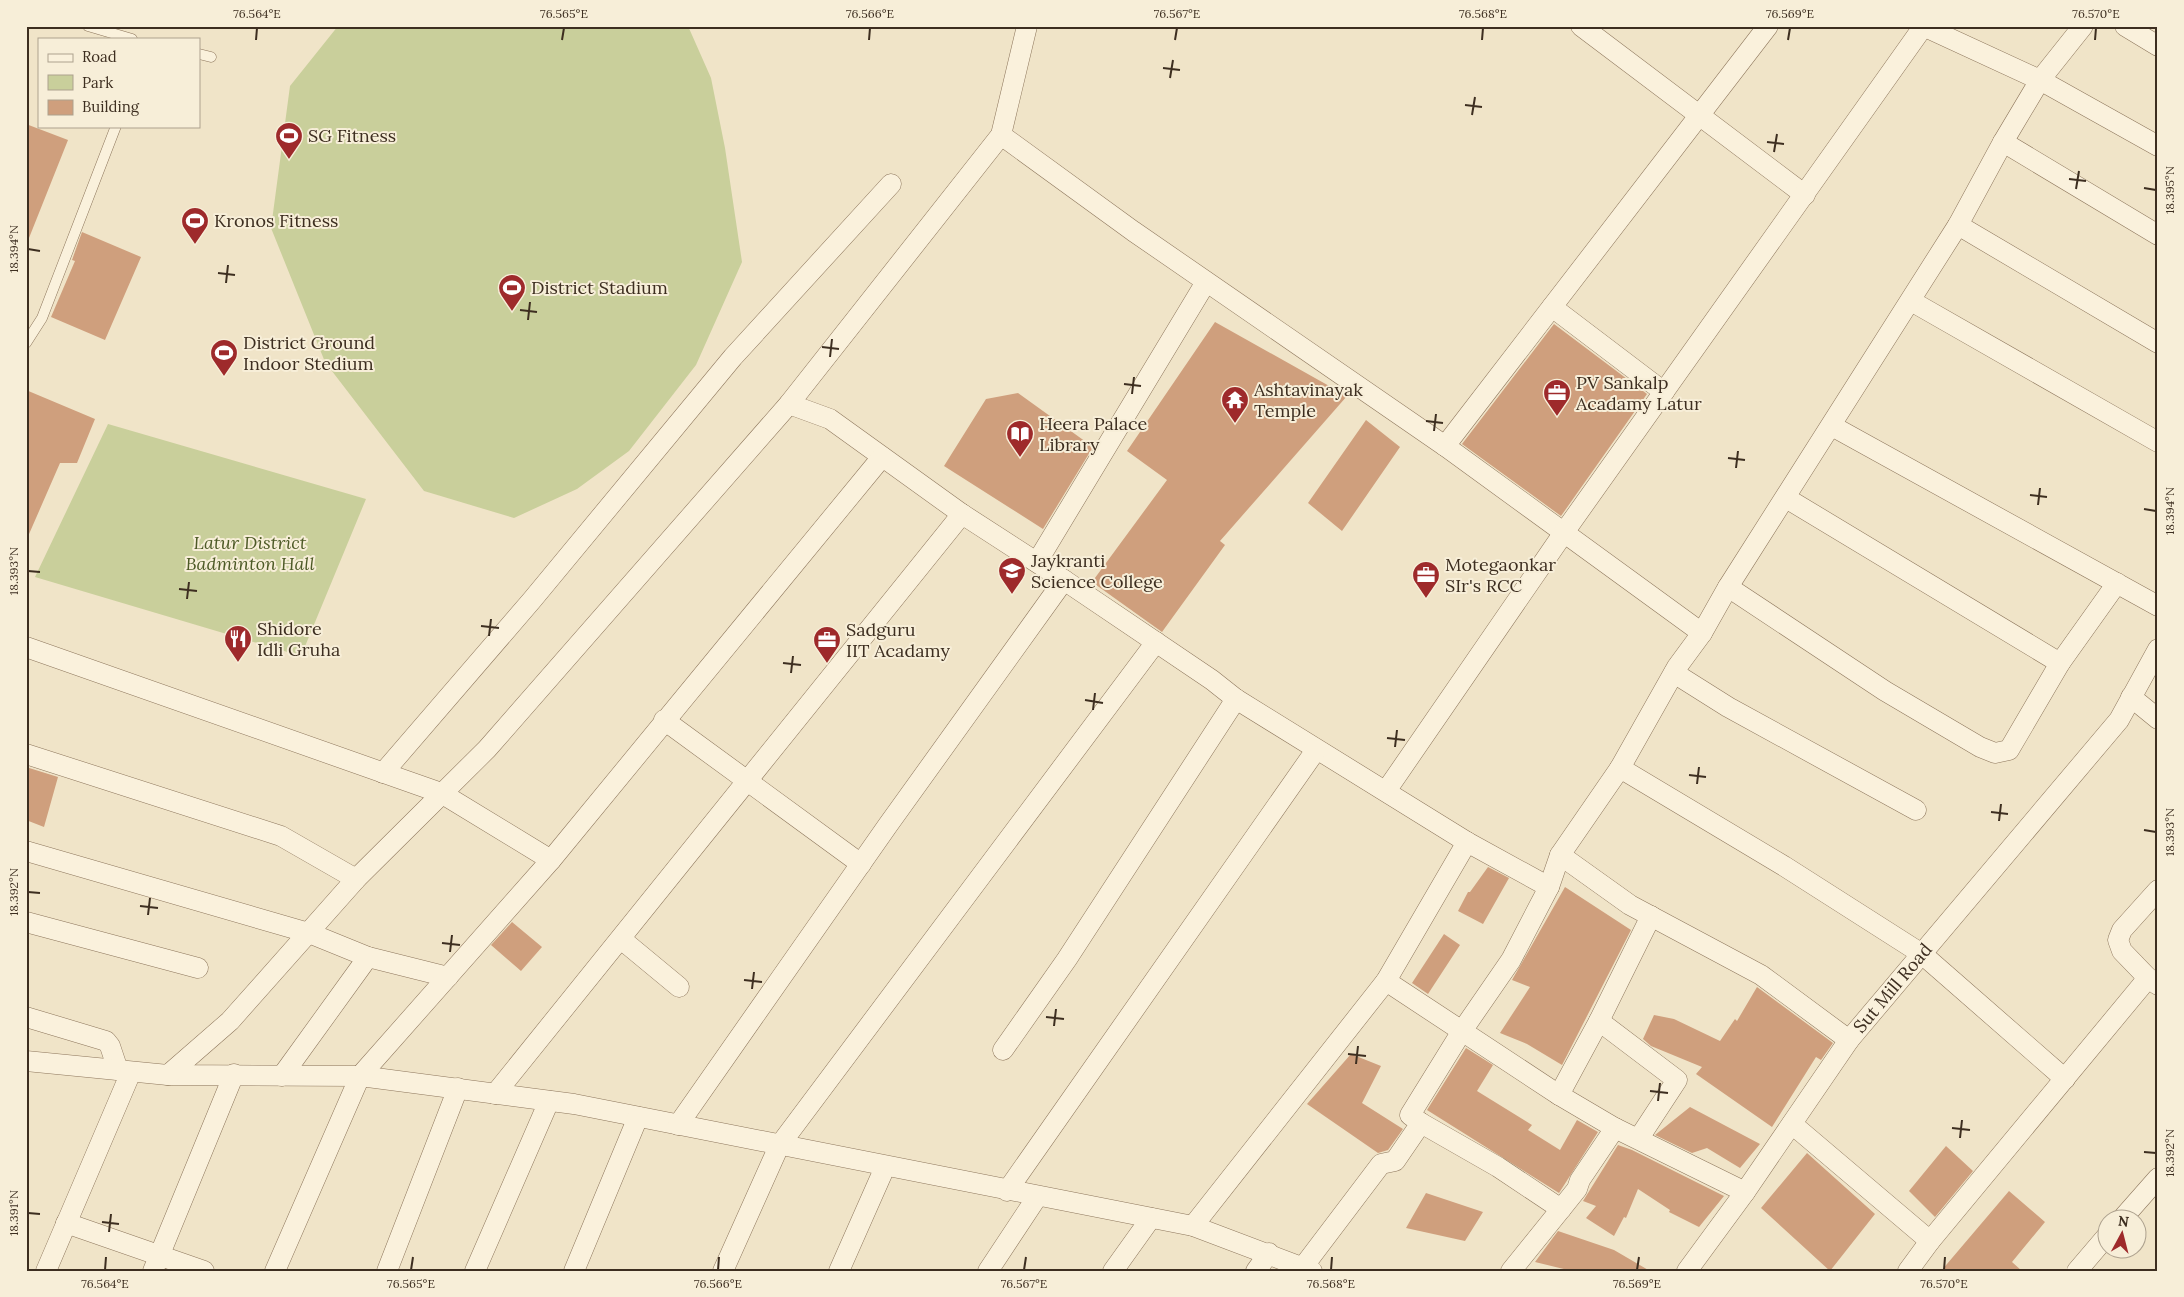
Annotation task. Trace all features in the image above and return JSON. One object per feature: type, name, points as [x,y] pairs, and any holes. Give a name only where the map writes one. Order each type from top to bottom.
[{"type":"street","points":[[168,1075],[230,1022],[356,879],[487,749],[789,404],[1001,135],[1027,26]]},
{"type":"street","points":[[1581,26],[1805,195]]},
{"type":"street","points":[[1445,446],[1768,26]]},
{"type":"street","points":[[1386,791],[1565,531],[1923,26],[2040,80],[2158,146]]},
{"type":"street","points":[[1561,1209],[1498,1167],[1410,1115],[1462,1030],[1512,960],[1549,887],[1560,855],[1620,768],[1674,673],[1702,633],[1728,587],[1911,301],[1958,225],[2003,142],[2040,80],[2083,26]]},
{"type":"street","points":[[2125,26],[2158,46]]},
{"type":"street","points":[[1001,135],[1206,282],[1565,531],[1702,633]]},
{"type":"street","points":[[2003,142],[2155,227]]},
{"type":"street","points":[[382,773],[532,600],[733,357],[891,184]]},
{"type":"street","points":[[1958,225],[2158,343]]},
{"type":"street","points":[[1037,562],[1206,282]]},
{"type":"street","points":[[1911,301],[2158,442]]},
{"type":"street","points":[[1552,307],[1664,392]]},
{"type":"street","points":[[789,404],[830,419],[962,514],[1156,642],[1236,699],[1316,750],[1386,791],[1466,842],[1549,887]]},
{"type":"street","points":[[1832,426],[2158,606]]},
{"type":"street","points":[[274,1271],[360,1076],[552,860],[664,720],[882,456]]},
{"type":"street","points":[[1786,498],[2060,663]]},
{"type":"street","points":[[495,1094],[962,514]]},
{"type":"street","points":[[678,1125],[861,864],[1064,580]]},
{"type":"street","points":[[1728,587],[1885,691],[1980,747],[1995,753],[2009,750],[2060,663],[2117,583]]},
{"type":"street","points":[[723,1271],[779,1146],[1156,642]]},
{"type":"street","points":[[26,647],[441,794],[552,860]]},
{"type":"street","name":"Sut Mill Road","points":[[1687,1271],[1745,1192],[1849,1040],[2119,720],[2158,650]]},
{"type":"street","points":[[1674,673],[1728,707],[1916,810]]},
{"type":"street","points":[[2131,697],[2158,719]]},
{"type":"street","points":[[1003,1050],[1073,951],[1236,699]]},
{"type":"street","points":[[664,720],[861,864]]},
{"type":"street","points":[[1007,1191],[1316,750]]},
{"type":"street","points":[[26,754],[281,836],[356,879]]},
{"type":"street","points":[[1620,768],[1784,866],[1922,954],[2065,1079]]},
{"type":"street","points":[[1193,1226],[1386,981],[1466,842]]},
{"type":"street","points":[[26,851],[309,933],[368,957],[448,977]]},
{"type":"street","points":[[1560,855],[1630,905],[1761,975],[1849,1040]]},
{"type":"street","points":[[1908,1271],[2065,1079],[2153,982],[2122,951],[2118,940],[2122,930],[2158,890]]},
{"type":"street","points":[[1559,1095],[1599,1021],[1651,916]]},
{"type":"street","points":[[26,922],[198,968]]},
{"type":"street","points":[[621,939],[679,987]]},
{"type":"street","points":[[282,1076],[368,957]]},
{"type":"street","points":[[1386,981],[1559,1095],[1615,1128],[1639,1138],[1745,1192]]},
{"type":"street","points":[[26,1017],[106,1041],[124,1071]]},
{"type":"street","points":[[1599,1021],[1677,1080],[1639,1138]]},
{"type":"street","points":[[26,1061],[168,1075],[360,1076],[549,1101],[1193,1226],[1308,1269],[1381,1164],[1395,1161],[1421,1123]]},
{"type":"street","points":[[46,1271],[124,1071]]},
{"type":"street","points":[[156,1263],[234,1074]]},
{"type":"street","points":[[387,1271],[458,1088]]},
{"type":"street","points":[[476,1271],[549,1101]]},
{"type":"street","points":[[574,1271],[638,1118]]},
{"type":"street","points":[[1792,1124],[1930,1242]]},
{"type":"street","points":[[1511,1271],[1576,1189],[1615,1128]]},
{"type":"street","points":[[839,1271],[885,1167]]},
{"type":"street","points":[[2130,1210],[2158,1178]]},
{"type":"street","points":[[988,1271],[1037,1197]]},
{"type":"street","points":[[1113,1271],[1151,1218]]},
{"type":"street","points":[[66,1223],[156,1263],[204,1271]]},
{"type":"street","points":[[2077,1271],[2096,1249]]},
{"type":"street","points":[[1256,1271],[1269,1253]]},
{"type":"lane","points":[[88,26],[129,38]]},
{"type":"lane","points":[[200,54],[212,57]]},
{"type":"lane","points":[[26,343],[42,318],[115,128]]},
{"type":"green space","name":"District Stadium","points":[[338,26],[688,26],[711,78],[725,148],[742,262],[696,365],[629,451],[577,489],[514,518],[424,491],[325,362],[271,228],[290,86]]},
{"type":"green space","name":"Latur District Badminton Hall","points":[[108,424],[366,499],[301,656],[35,577]]},
{"type":"building","points":[[26,124],[68,140],[27,243],[26,243]]},
{"type":"building","points":[[82,232],[141,257],[105,340],[51,317],[75,261],[72,260]]},
{"type":"building","name":"Ashtavinayak Temple","points":[[1215,322],[1347,396],[1220,541],[1225,545],[1162,632],[1092,582],[1167,480],[1127,451]]},
{"type":"building","name":"PV Sankalp Acadamy Latur","points":[[1554,324],[1647,394],[1561,516],[1462,444]]},
{"type":"building","points":[[26,390],[95,419],[77,463],[60,463],[26,541]]},
{"type":"building","name":"Heera Palace Library","points":[[1018,393],[1093,447],[1043,529],[944,466],[986,399]]},
{"type":"building","points":[[1366,420],[1400,447],[1342,531],[1308,503]]},
{"type":"building","points":[[26,767],[58,777],[44,827],[26,820]]},
{"type":"building","points":[[1488,867],[1509,878],[1483,924],[1458,911],[1468,892],[1470,892]]},
{"type":"building","points":[[1565,887],[1631,930],[1562,1065],[1527,1044],[1500,1033],[1530,987],[1512,980]]},
{"type":"building","points":[[512,922],[542,947],[521,971],[491,945]]},
{"type":"building","points":[[1444,934],[1460,945],[1428,994],[1412,983]]},
{"type":"building","points":[[1757,987],[1833,1043],[1821,1060],[1816,1057],[1772,1127],[1696,1074],[1702,1067],[1651,1046],[1643,1039],[1654,1015],[1674,1019],[1720,1041],[1735,1019],[1737,1021]]},
{"type":"building","points":[[1466,1048],[1493,1065],[1477,1091],[1532,1125],[1528,1130],[1560,1150],[1577,1120],[1598,1132],[1559,1193],[1427,1110]]},
{"type":"building","points":[[1351,1054],[1381,1066],[1362,1103],[1403,1129],[1388,1150],[1378,1153],[1307,1104]]},
{"type":"building","points":[[1690,1107],[1760,1144],[1740,1168],[1707,1148],[1692,1153],[1655,1135]]},
{"type":"building","points":[[1618,1145],[1632,1150],[1724,1196],[1699,1227],[1669,1212],[1670,1210],[1638,1189],[1626,1218],[1624,1217],[1614,1236],[1586,1218],[1596,1206],[1583,1201]]},
{"type":"building","points":[[1946,1146],[1973,1171],[1935,1217],[1909,1191]]},
{"type":"building","points":[[1807,1153],[1875,1214],[1830,1271],[1761,1208]]},
{"type":"building","points":[[2009,1191],[2045,1222],[2012,1262],[2022,1271],[1941,1271]]},
{"type":"building","points":[[1426,1193],[1483,1212],[1465,1241],[1406,1228]]},
{"type":"building","points":[[1558,1231],[1614,1250],[1650,1271],[1572,1271],[1535,1262]]},
{"type":"place","name":"SG Fitness","points":[[289,160]]},
{"type":"place","name":"Kronos Fitness","points":[[195,245]]},
{"type":"place","name":"District Stadium","points":[[512,312]]},
{"type":"place","name":"District Ground Indoor Stedium","points":[[224,377]]},
{"type":"place","name":"PV Sankalp Acadamy Latur","points":[[1557,417]]},
{"type":"place","name":"Ashtavinayak Temple","points":[[1235,424]]},
{"type":"place","name":"Heera Palace Library","points":[[1020,458]]},
{"type":"place","name":"Jaykranti Science College","points":[[1012,595]]},
{"type":"place","name":"Motegaonkar SIr's RCC","points":[[1426,599]]},
{"type":"place","name":"Shidore Idli Gruha","points":[[238,663]]},
{"type":"place","name":"Sadguru IIT Acadamy","points":[[827,664]]}]
